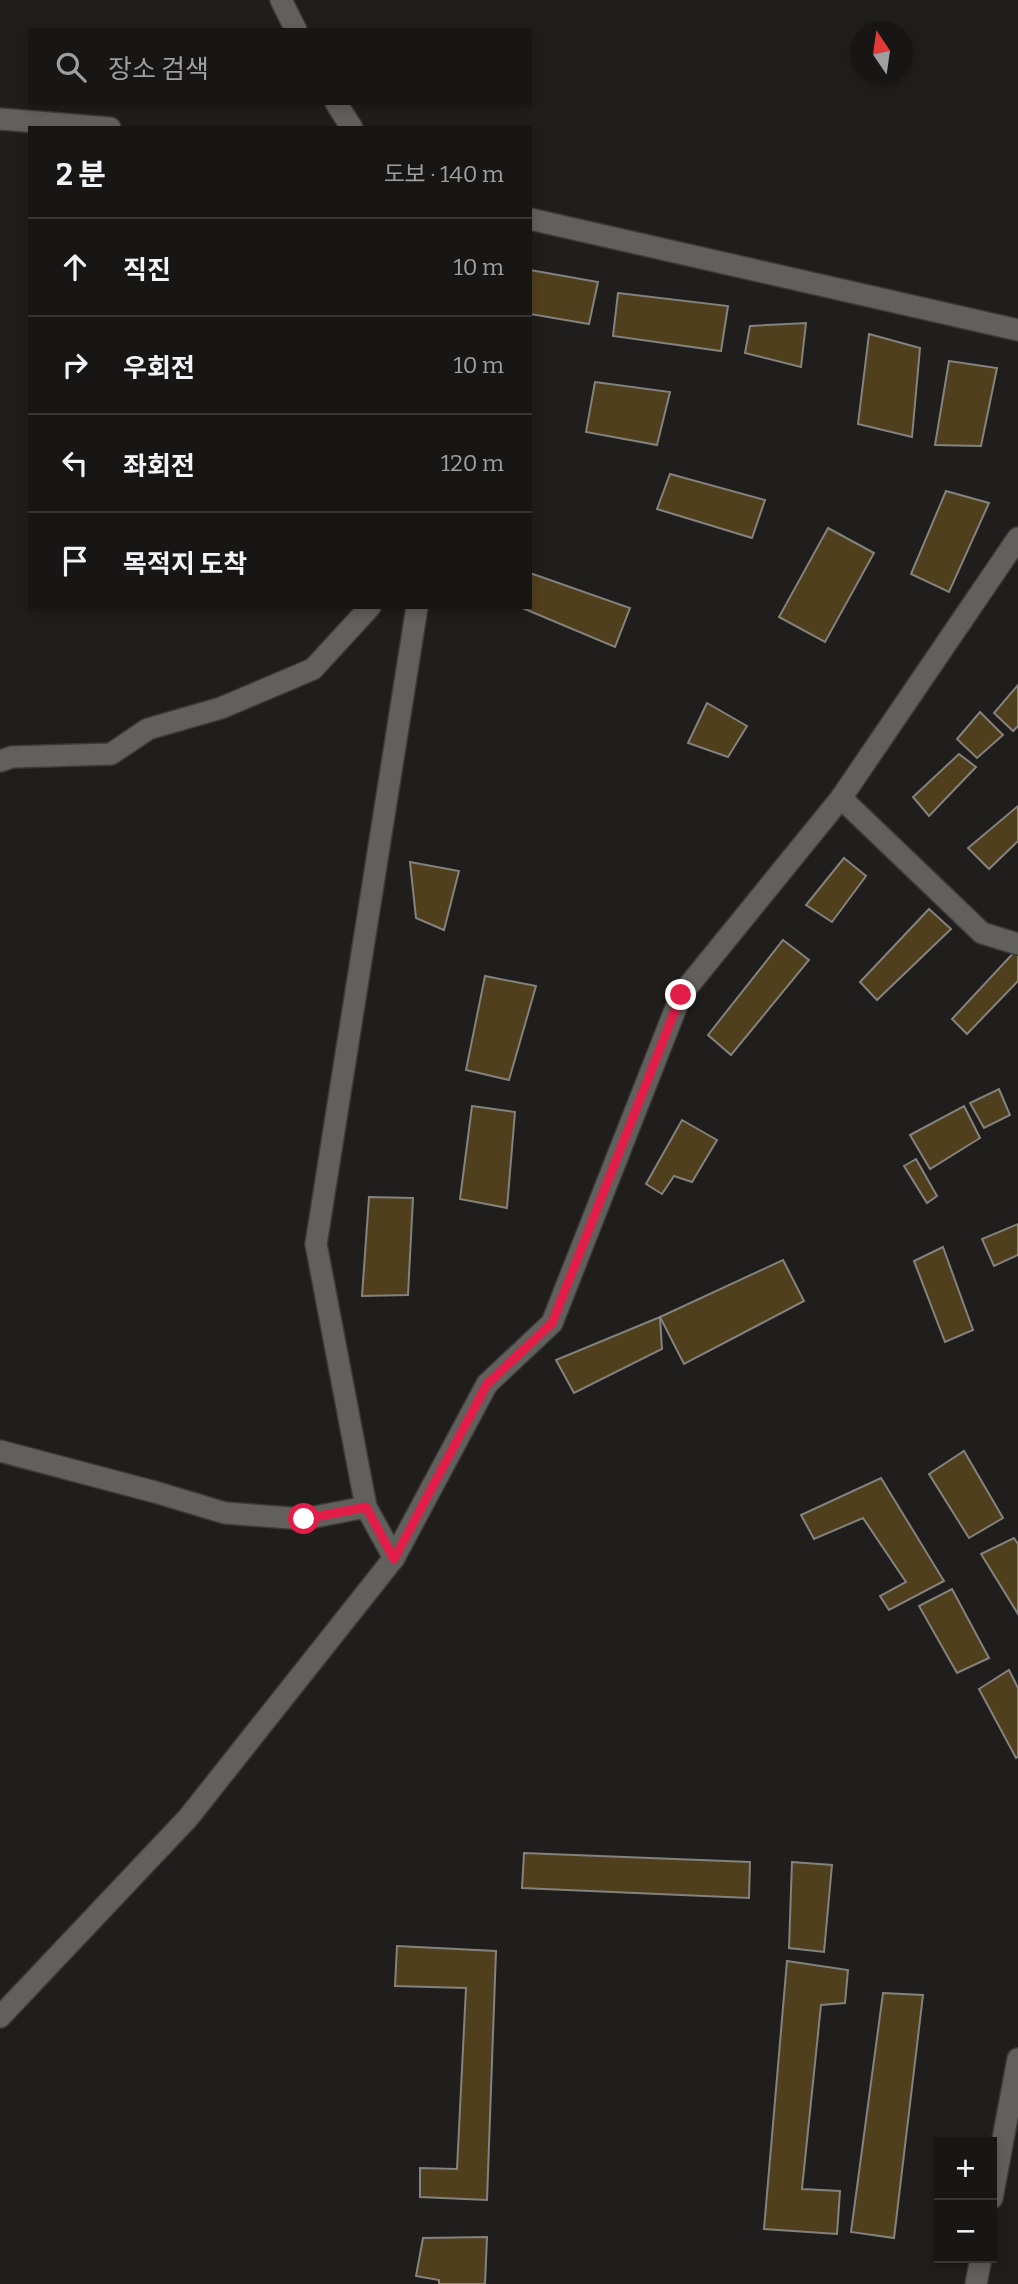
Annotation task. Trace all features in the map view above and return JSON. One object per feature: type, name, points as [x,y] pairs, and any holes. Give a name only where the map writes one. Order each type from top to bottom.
[{"type":"street","points":[[281,0],[295,28]]},
{"type":"street","points":[[337,105],[351,126]]},
{"type":"street","points":[[0,119],[86,126]]},
{"type":"street","points":[[532,219],[1018,330]]},
{"type":"street","points":[[0,2017],[188,1818],[394,1559],[487,1384],[552,1323],[681,995],[841,797],[1018,538]]},
{"type":"street","points":[[0,761],[12,757],[111,754],[148,729],[221,708],[313,669],[368,609]]},
{"type":"street","points":[[394,1559],[366,1507],[316,1244],[417,609]]},
{"type":"street","points":[[841,797],[982,933],[1018,944]]},
{"type":"street","points":[[0,1451],[225,1513],[304,1519],[366,1507]]},
{"type":"street","points":[[997,2171],[1018,2059]]},
{"type":"street","points":[[976,2284],[980,2263]]},
{"type":"building","points":[[532,270],[598,282],[589,324],[532,314]]},
{"type":"building","points":[[618,293],[728,306],[721,351],[613,336]]},
{"type":"building","points":[[806,323],[801,367],[745,353],[750,326]]},
{"type":"building","points":[[869,334],[920,348],[912,437],[858,424]]},
{"type":"building","points":[[949,361],[997,368],[981,446],[935,445]]},
{"type":"building","points":[[595,382],[670,392],[657,445],[586,432]]},
{"type":"building","points":[[670,474],[765,500],[752,538],[657,509]]},
{"type":"building","points":[[946,491],[989,503],[949,592],[911,574]]},
{"type":"building","points":[[828,528],[874,553],[825,642],[779,617]]},
{"type":"building","points":[[532,574],[630,608],[615,647],[525,609],[532,609]]},
{"type":"building","points":[[1018,685],[1018,726],[1013,731],[994,713]]},
{"type":"building","points":[[707,703],[747,726],[728,757],[688,743]]},
{"type":"building","points":[[980,712],[1003,735],[977,758],[957,739]]},
{"type":"building","points":[[959,754],[976,767],[929,816],[913,797]]},
{"type":"building","points":[[1018,806],[1018,841],[989,869],[968,848]]},
{"type":"building","points":[[844,858],[866,876],[832,922],[806,905]]},
{"type":"building","points":[[410,862],[459,871],[444,930],[416,918]]},
{"type":"building","points":[[929,909],[951,929],[877,1000],[860,982]]},
{"type":"building","points":[[783,940],[809,960],[731,1055],[708,1035]]},
{"type":"building","points":[[1018,948],[1018,981],[967,1034],[952,1019]]},
{"type":"building","points":[[485,976],[536,986],[509,1080],[466,1070]]},
{"type":"building","points":[[999,1089],[1010,1115],[984,1128],[970,1103]]},
{"type":"building","points":[[472,1106],[515,1112],[507,1208],[460,1199]]},
{"type":"building","points":[[964,1106],[980,1138],[930,1169],[910,1135]]},
{"type":"building","points":[[682,1120],[717,1140],[692,1182],[674,1176],[662,1194],[646,1184]]},
{"type":"building","points":[[916,1159],[937,1196],[927,1203],[904,1166]]},
{"type":"building","points":[[369,1197],[413,1198],[408,1295],[362,1296]]},
{"type":"building","points":[[1018,1224],[1018,1255],[994,1266],[982,1239]]},
{"type":"building","points":[[943,1247],[973,1330],[945,1342],[914,1261]]},
{"type":"building","points":[[783,1260],[804,1301],[684,1364],[660,1317]]},
{"type":"building","points":[[660,1317],[662,1349],[574,1393],[556,1360]]},
{"type":"building","points":[[964,1451],[1003,1518],[969,1538],[929,1474]]},
{"type":"building","points":[[881,1478],[944,1581],[889,1610],[880,1596],[906,1582],[863,1518],[814,1539],[801,1515]]},
{"type":"building","points":[[1014,1538],[1018,1544],[1018,1614],[981,1554]]},
{"type":"building","points":[[952,1589],[989,1658],[957,1673],[919,1606]]},
{"type":"building","points":[[1009,1670],[1018,1688],[1016,1758],[979,1689]]},
{"type":"building","points":[[524,1853],[750,1862],[749,1898],[522,1888]]},
{"type":"building","points":[[792,1862],[832,1865],[824,1952],[789,1948]]},
{"type":"building","points":[[397,1946],[496,1951],[487,2200],[420,2197],[420,2168],[457,2169],[466,1988],[395,1986]]},
{"type":"building","points":[[787,1961],[848,1970],[845,2003],[821,2005],[802,2189],[840,2191],[837,2234],[764,2229]]},
{"type":"building","points":[[883,1993],[923,1995],[894,2238],[851,2232]]},
{"type":"building","points":[[487,2237],[485,2284],[439,2284],[439,2280],[416,2276],[423,2238]]},
{"type":"route","points":[[304,1519],[366,1507],[394,1559],[487,1384],[552,1323],[681,995]]}]
